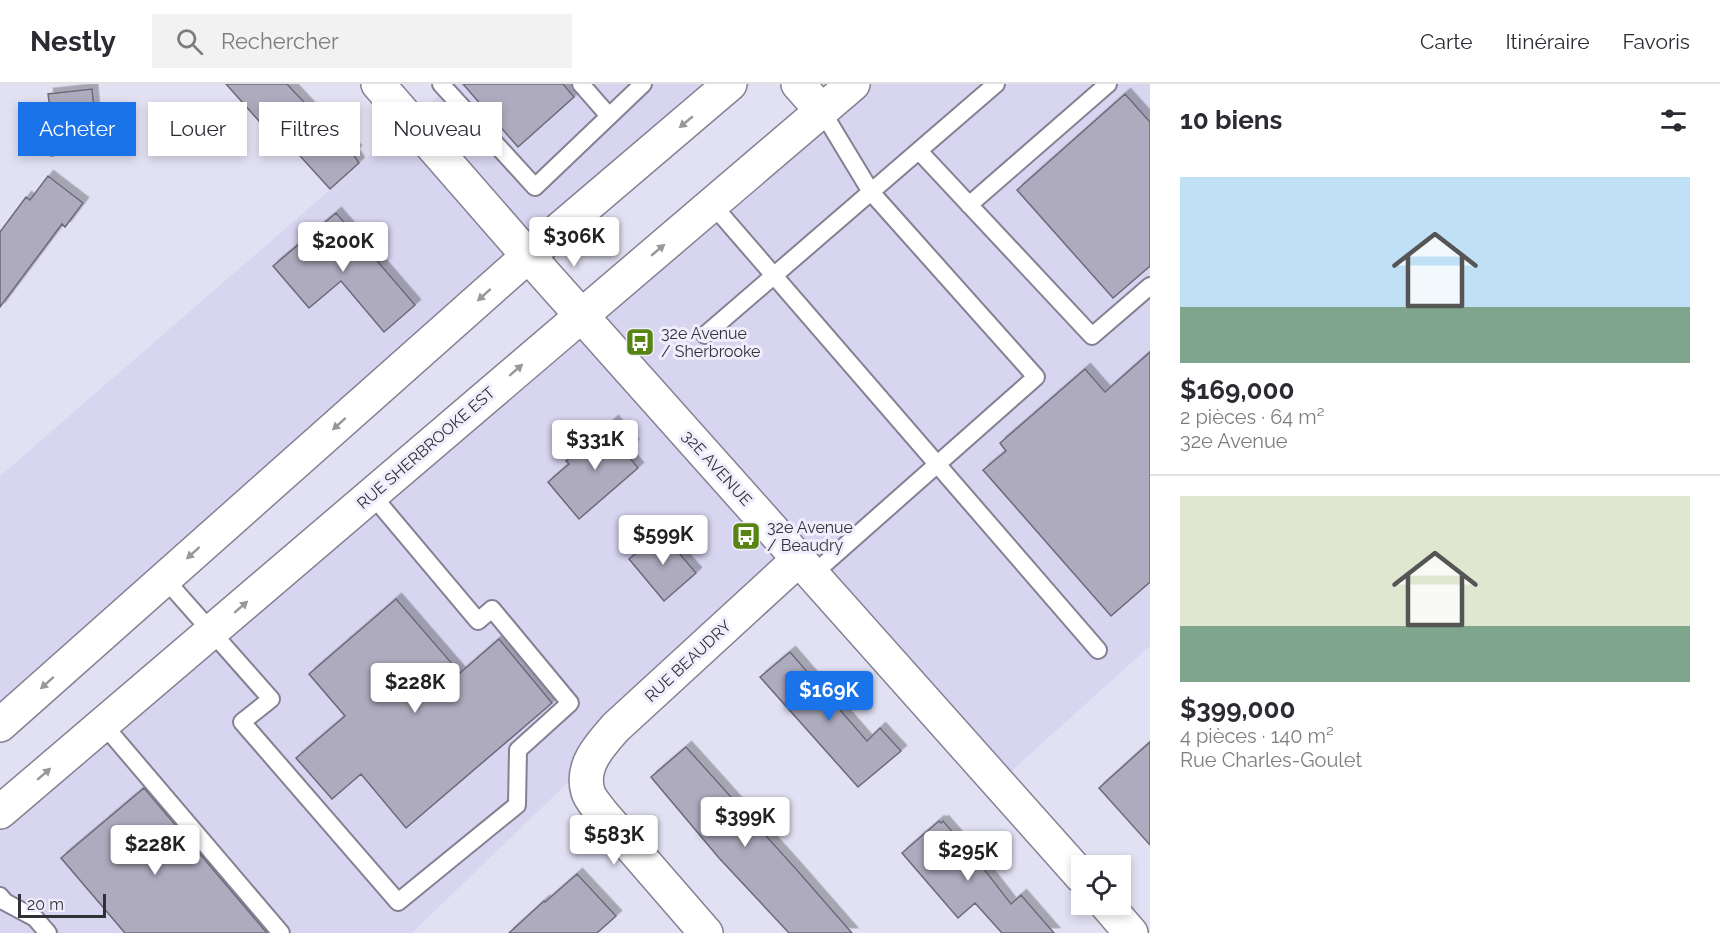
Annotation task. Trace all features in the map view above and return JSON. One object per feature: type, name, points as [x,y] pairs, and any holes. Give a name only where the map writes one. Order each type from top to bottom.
[{"type":"main road","name":"32E AVENUE","points":[[378,84],[528,256],[1071,865]]},
{"type":"main road","points":[[0,725],[528,256],[730,84]]},
{"type":"main road","points":[[798,84],[822,111]]},
{"type":"main road","name":"RUE SHERBROOKE EST","points":[[0,812],[853,84]]},
{"type":"main road","name":"RUE BEAUDRY","points":[[698,930],[601,812],[588,793],[586,770],[598,747],[616,727],[806,567]]},
{"type":"main road","points":[[1115,915],[1131,933]]},
{"type":"lane","points":[[441,84],[535,187],[643,84]]},
{"type":"lane","points":[[581,84],[609,116]]},
{"type":"lane","points":[[705,335],[996,84]]},
{"type":"lane","points":[[969,205],[1108,84]]},
{"type":"lane","points":[[806,567],[937,464],[1036,377],[871,192],[822,111]]},
{"type":"lane","points":[[919,151],[1092,336],[1150,285]]},
{"type":"lane","points":[[712,204],[1098,650]]},
{"type":"lane","points":[[164,579],[271,699],[242,722],[398,903],[517,805],[518,750],[570,703],[492,609],[478,621],[372,495]]},
{"type":"lane","points":[[104,724],[281,933]]},
{"type":"lane","points":[[0,896],[5,902],[35,918],[48,933]]},
{"type":"shaded area","points":[[452,84],[751,84],[0,730],[0,476],[372,153],[372,156],[502,156],[502,102],[431,102]]},
{"type":"shaded area","points":[[854,84],[1150,84],[1150,646],[998,783],[799,559],[412,933],[0,933],[0,812]]},
{"type":"building","points":[[226,84],[287,84],[304,102],[259,102],[259,121],[247,108],[247,102],[242,102]]},
{"type":"building","points":[[463,84],[563,84],[574,97],[518,147],[502,129],[502,102],[479,102]]},
{"type":"building","points":[[92,89],[93,102],[49,102],[48,94]]},
{"type":"building","points":[[1125,94],[1150,122],[1150,266],[1113,298],[1017,190]]},
{"type":"building","points":[[300,156],[354,156],[359,163],[330,189]]},
{"type":"building","points":[[48,176],[83,203],[65,227],[62,224],[0,307],[0,232],[26,197],[30,200]]},
{"type":"building","points":[[336,213],[415,305],[384,332],[341,281],[309,308],[273,266]]},
{"type":"building","points":[[1150,352],[1150,582],[1111,616],[983,470],[1006,451],[1000,443],[1085,369],[1105,392]]},
{"type":"building","points":[[613,421],[633,445],[625,452],[638,468],[579,519],[548,482],[569,464],[566,461]]},
{"type":"building","points":[[661,532],[696,573],[664,601],[629,559]]},
{"type":"building","points":[[396,599],[460,673],[499,639],[552,703],[406,828],[361,774],[332,799],[296,758],[345,716],[309,674]]},
{"type":"building","points":[[790,652],[867,741],[880,728],[901,751],[858,787],[760,677]]},
{"type":"building","points":[[1150,742],[1150,845],[1099,788]]},
{"type":"building","points":[[686,747],[852,933],[789,933],[719,858],[651,777]]},
{"type":"building","points":[[144,788],[267,933],[125,933],[61,858]]},
{"type":"building","points":[[939,821],[941,823],[943,821],[977,860],[1011,904],[1021,895],[1054,933],[1002,933],[975,903],[958,918],[902,853]]},
{"type":"building","points":[[577,874],[616,916],[597,933],[509,933],[544,901]]},
{"type":"place","name":"32e Avenue / Sherbrooke","points":[[640,342]]},
{"type":"place","name":"32e Avenue / Beaudry","points":[[746,536]]}]
